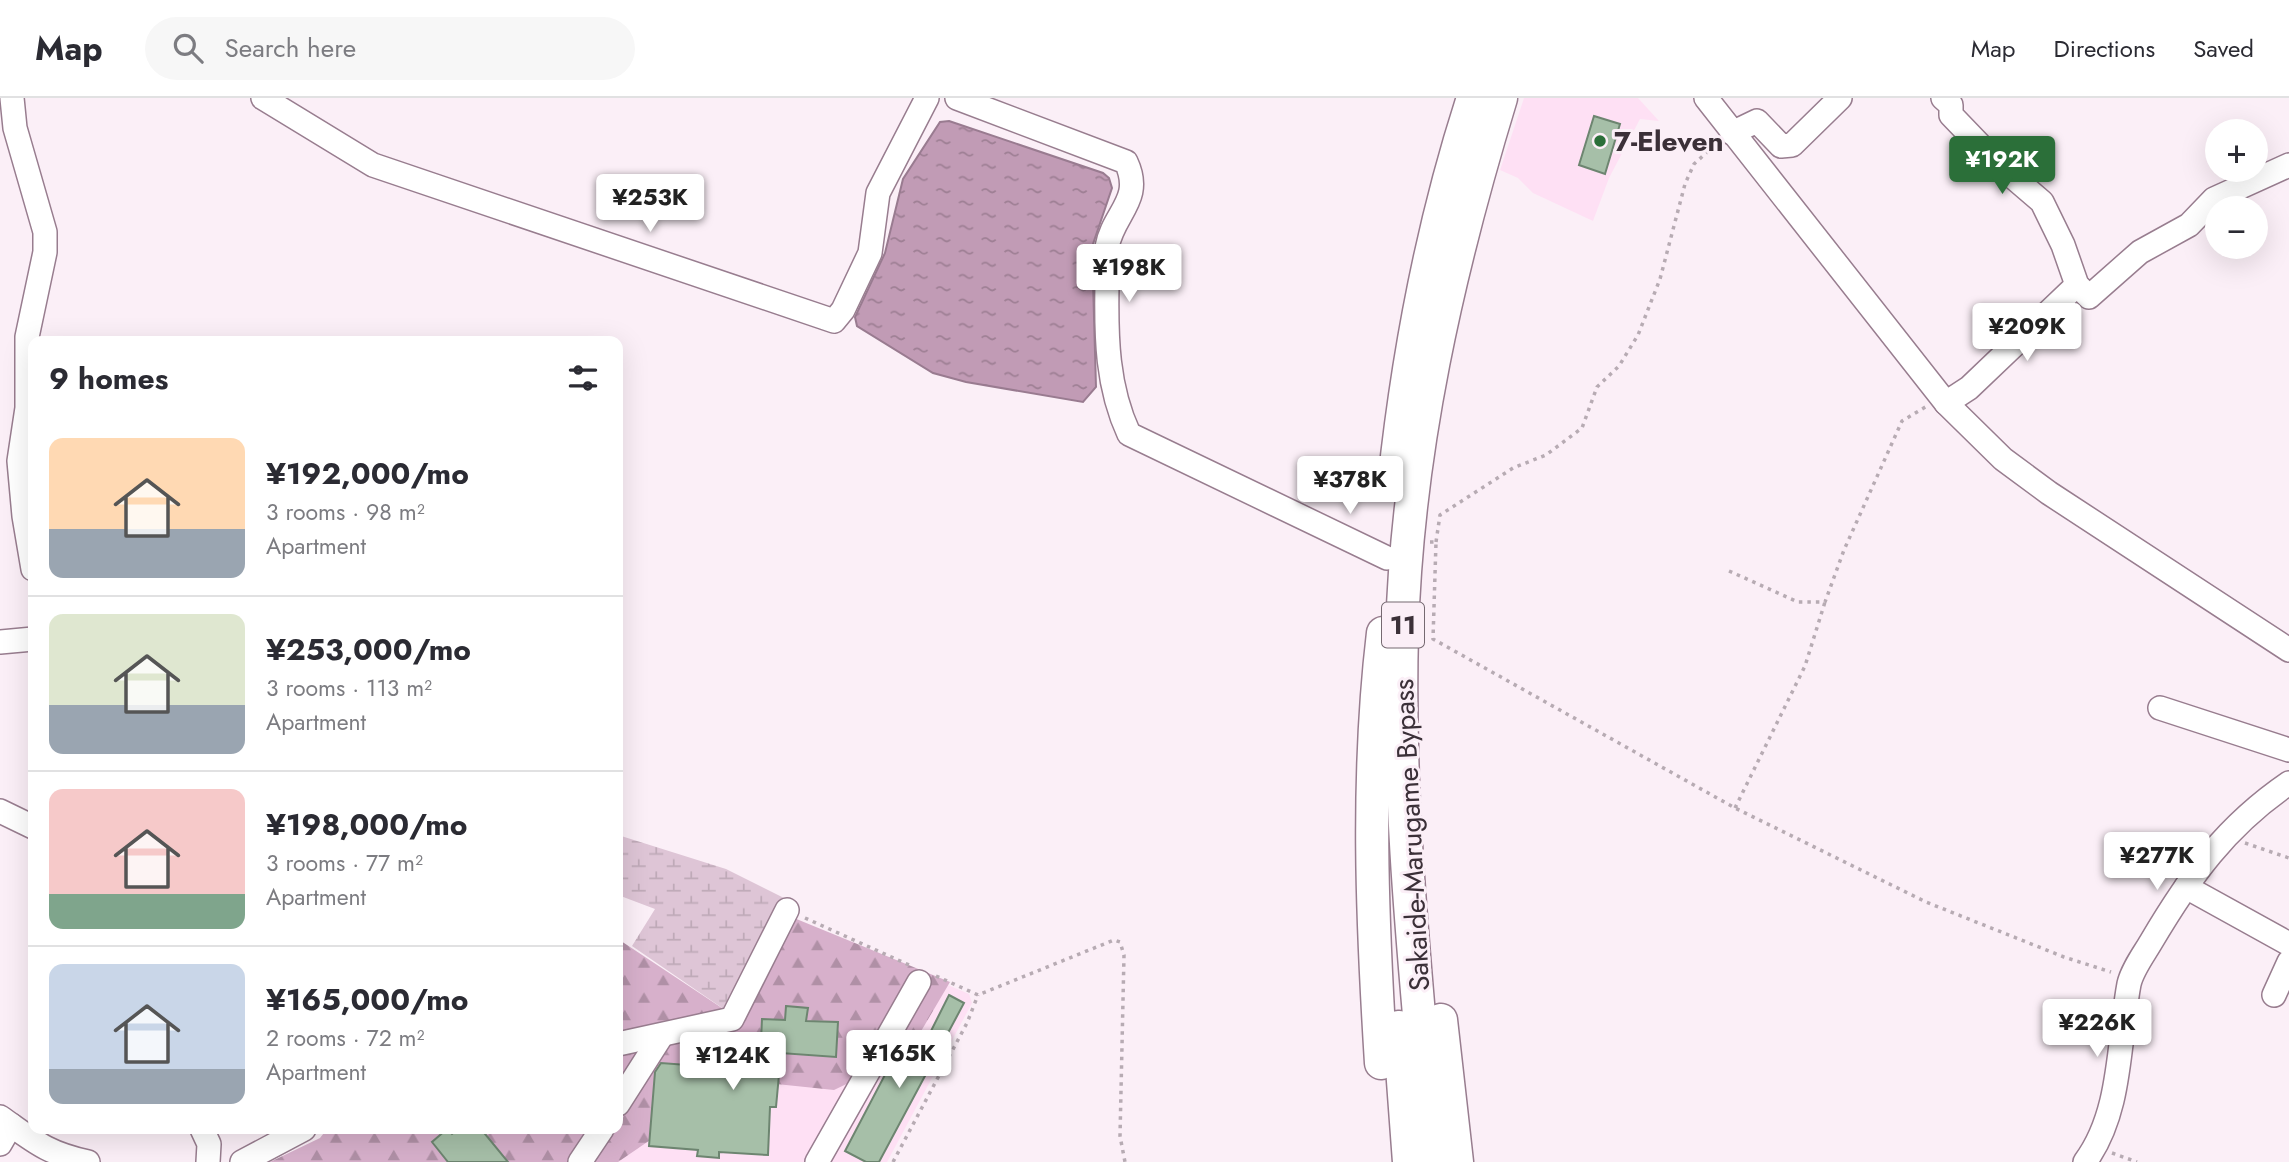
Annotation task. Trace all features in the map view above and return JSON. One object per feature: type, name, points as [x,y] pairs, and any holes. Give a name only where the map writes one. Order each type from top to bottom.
[{"type":"highway","name":"Sakaide-Marugame Bypass","points":[[1409,1162],[1389,898],[1382,633],[1411,547],[1406,377],[1424,276],[1455,154],[1473,98]]},
{"type":"highway","name":"Sakaide-Marugame Bypass","points":[[1432,1162],[1409,897],[1402,632],[1411,547],[1413,496],[1432,366],[1460,243],[1501,98]]},
{"type":"highway","points":[[1382,633],[1373,741],[1373,932],[1388,1162]]},
{"type":"highway","points":[[1403,727],[1457,1162]]},
{"type":"street","points":[[263,98],[373,165],[834,321],[843,310],[870,253],[878,193],[927,98]]},
{"type":"street","points":[[957,98],[1126,162],[1133,176],[1133,189],[1107,246],[1107,297],[1113,393],[1129,434],[1411,547]]},
{"type":"street","points":[[1706,98],[1946,403],[2003,459],[2289,650]]},
{"type":"street","points":[[1732,133],[1757,121],[1781,146],[1792,145],[1840,98]]},
{"type":"street","points":[[1943,98],[1951,106],[1951,115],[1980,147],[2042,202],[2063,245],[2077,285],[2090,297],[2140,252],[2189,225],[2214,200],[2289,165]]},
{"type":"street","points":[[8,109],[46,232],[45,252],[27,337],[27,408],[19,461],[28,519]]},
{"type":"street","points":[[1946,403],[1969,388],[2077,285]]},
{"type":"street","points":[[0,642],[28,639]]},
{"type":"street","points":[[2160,708],[2289,750]]},
{"type":"street","points":[[2090,1155],[2108,1115],[2119,1065],[2129,980],[2186,887],[2227,832],[2256,806],[2289,783]]},
{"type":"street","points":[[0,811],[28,825]]},
{"type":"street","points":[[2186,887],[2289,944]]},
{"type":"street","points":[[623,1043],[732,1020],[787,910]]},
{"type":"street","points":[[2274,995],[2289,962]]},
{"type":"street","points":[[817,1162],[919,973]]},
{"type":"street","points":[[623,1096],[662,1035]]},
{"type":"street","points":[[4,1129],[57,1155],[88,1162]]},
{"type":"street","points":[[204,1134],[209,1144],[208,1162]]},
{"type":"street","points":[[242,1162],[295,1134]]},
{"type":"street","points":[[580,1162],[599,1134]]},
{"type":"path","points":[[1732,133],[1694,164],[1660,279],[1638,335],[1619,366],[1597,387],[1582,428],[1546,455],[1513,468],[1440,515],[1411,547],[1433,639],[1735,808],[1926,902],[2052,953],[2129,980]]},
{"type":"path","points":[[1735,808],[1805,666],[1844,550],[1902,421],[1927,406],[1946,403]]},
{"type":"path","points":[[1728,570],[1798,602],[1825,602]]},
{"type":"path","points":[[2227,832],[2234,840],[2289,858]]},
{"type":"path","points":[[787,910],[919,973],[978,995],[1114,940],[1120,942],[1124,955],[1120,1136],[1125,1162]]},
{"type":"path","points":[[893,1162],[967,1023],[978,995]]},
{"type":"path","points":[[2090,1155],[2137,1162]]},
{"type":"shaded area","points":[[1524,98],[1638,98],[1659,121],[1640,119],[1609,178],[1593,221],[1533,193],[1518,178],[1500,170]]},
{"type":"shaded area","points":[[882,957],[969,994],[972,1003],[887,1162],[590,1162],[614,1134],[623,1134],[623,1126]]},
{"type":"green space","points":[[623,837],[726,869],[784,898],[728,1012],[632,946],[655,909],[623,897]]},
{"type":"green space","points":[[794,918],[950,982],[920,1033],[880,1068],[834,1090],[748,1081],[700,1106],[618,1162],[270,1162],[323,1134],[623,1134],[623,942],[728,1012]]},
{"type":"water","points":[[949,121],[1103,173],[1109,178],[1112,188],[1092,247],[1096,387],[1083,402],[966,382],[933,373],[857,326],[855,317],[885,253],[903,179],[940,122]]},
{"type":"building","name":"7-Eleven","points":[[1594,116],[1620,124],[1605,174],[1579,165]]},
{"type":"building","points":[[949,995],[964,1003],[879,1162],[866,1162],[845,1151],[899,1048],[918,1057]]},
{"type":"building","points":[[786,1006],[808,1008],[806,1021],[838,1022],[836,1057],[781,1053],[776,1107],[770,1107],[768,1155],[719,1152],[719,1158],[697,1156],[698,1150],[649,1146],[655,1072],[661,1063],[727,1068],[728,1062],[760,1063],[762,1019],[785,1020]]},
{"type":"building","points":[[441,1134],[485,1134],[508,1162],[448,1162],[432,1142]]},
{"type":"place","name":"7-Eleven","points":[[1600,141]]}]
